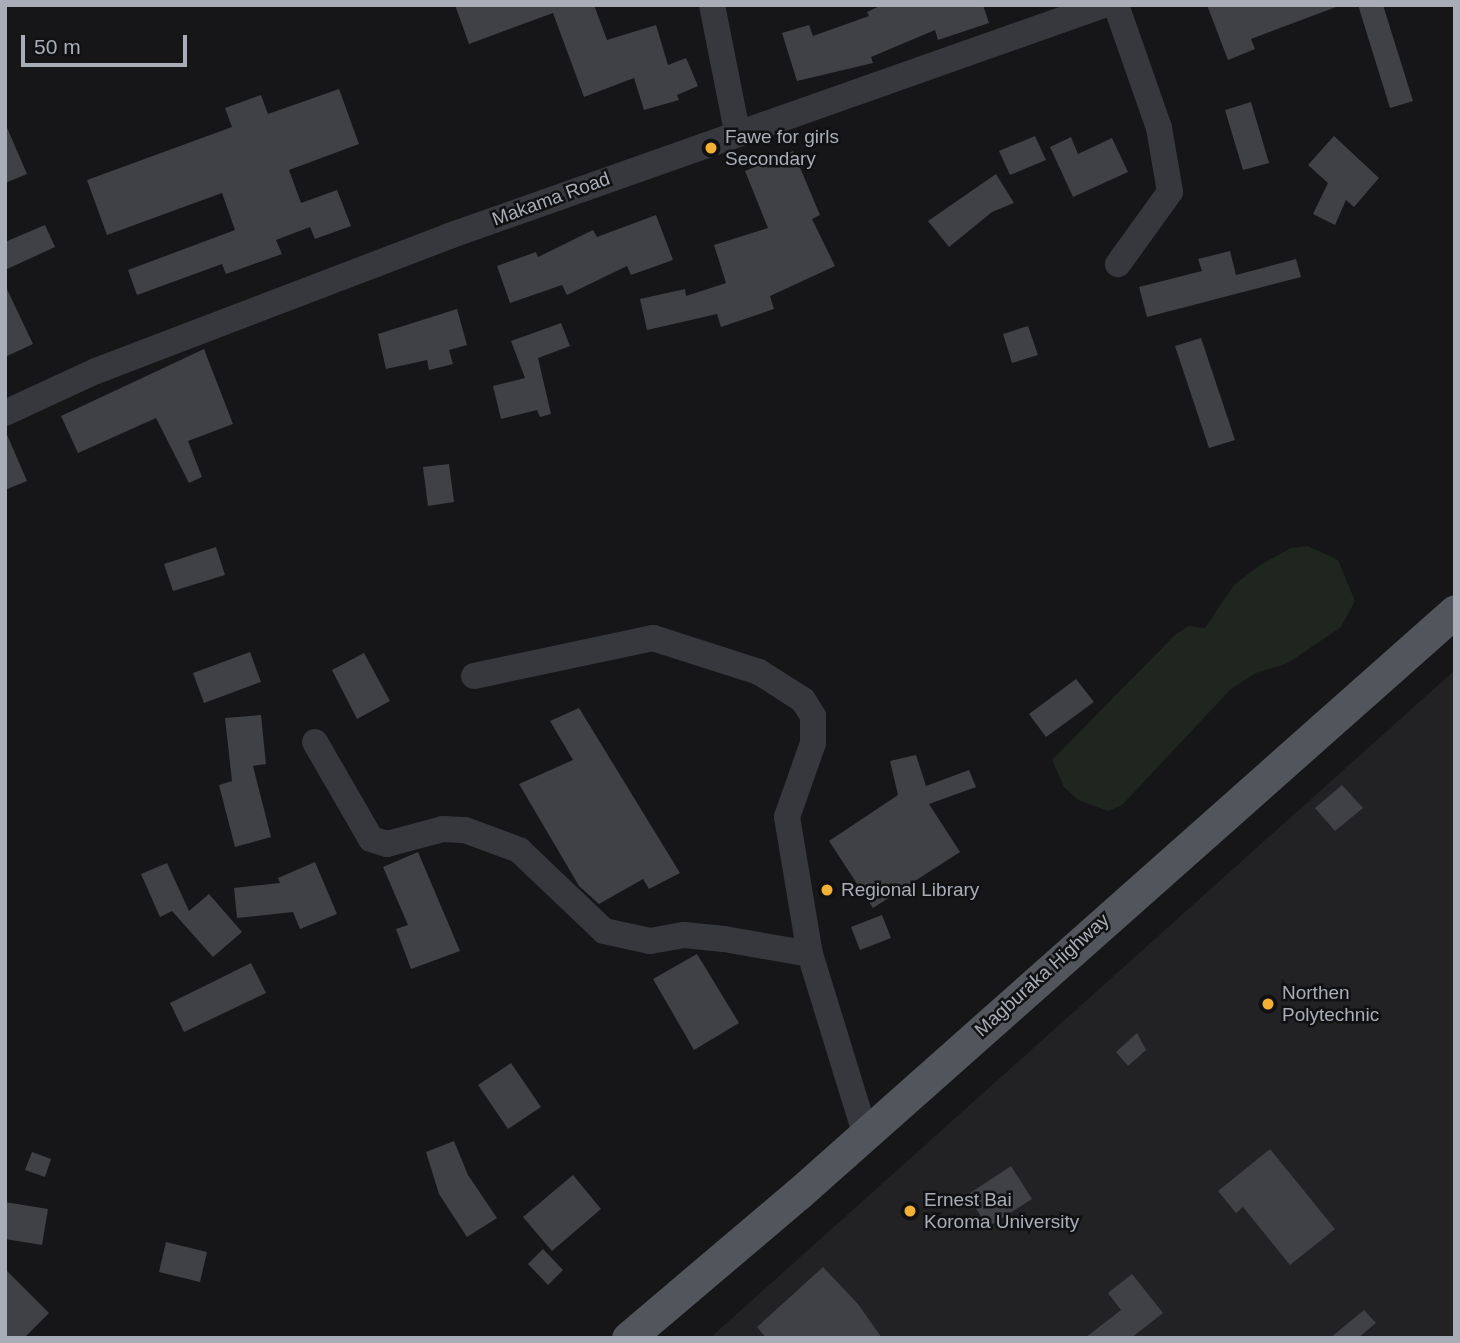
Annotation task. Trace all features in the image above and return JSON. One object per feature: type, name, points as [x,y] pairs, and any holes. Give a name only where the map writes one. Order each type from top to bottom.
[{"type":"main road","name":"Magburaka Highway","points":[[628,1338],[865,1133],[1455,611]]},
{"type":"street","points":[[712,5],[737,131]]},
{"type":"street","name":"Makama Road","points":[[5,413],[233,317],[737,131],[1039,15],[1104,5]]},
{"type":"street","points":[[1116,5],[1160,128],[1170,192],[1118,264]]},
{"type":"street","points":[[474,676],[653,638],[760,672],[793,691],[813,716],[807,768],[787,817],[810,954],[865,1133]]},
{"type":"street","points":[[316,742],[358,824],[371,839],[387,844],[443,829],[465,830],[519,850],[604,931],[650,941],[684,935],[724,939],[810,954]]},
{"type":"shaded area","points":[[1308,546],[1338,560],[1355,601],[1341,627],[1288,663],[1256,673],[1231,689],[1122,805],[1108,811],[1078,800],[1064,787],[1052,760],[1175,635],[1189,626],[1205,628],[1234,585],[1260,565],[1291,548]]},
{"type":"shaded area","name":"Northen Polytechnic","points":[[1455,670],[1455,1338],[710,1338]]},
{"type":"building","points":[[455,5],[594,5],[607,40],[656,25],[668,65],[686,58],[698,86],[677,95],[679,100],[644,110],[634,78],[584,97],[553,13],[469,44]]},
{"type":"building","points":[[882,5],[983,5],[989,23],[938,40],[935,30],[871,57],[873,63],[797,81],[782,33],[809,25],[813,36],[869,16],[867,12]]},
{"type":"building","points":[[1207,5],[1336,7],[1251,39],[1255,49],[1228,60]]},
{"type":"building","points":[[1358,5],[1383,5],[1413,101],[1390,108]]},
{"type":"building","points":[[339,89],[359,144],[289,170],[301,203],[337,190],[351,226],[315,239],[310,227],[276,240],[282,254],[226,274],[222,264],[137,295],[128,270],[235,230],[222,193],[107,235],[87,180],[232,127],[225,108],[261,95],[268,114]]},
{"type":"building","points":[[1251,102],[1269,163],[1243,170],[1225,110]]},
{"type":"building","points":[[5,123],[27,174],[5,183]]},
{"type":"building","points":[[1035,136],[1046,160],[1010,175],[999,151]]},
{"type":"building","points":[[1334,136],[1379,178],[1354,207],[1346,200],[1335,225],[1313,214],[1328,183],[1308,165]]},
{"type":"building","points":[[1071,137],[1078,154],[1112,138],[1128,172],[1073,197],[1050,147]]},
{"type":"building","points":[[793,151],[820,215],[812,219],[835,266],[770,296],[774,309],[721,327],[717,314],[647,330],[640,299],[685,289],[686,296],[726,283],[714,245],[768,228],[745,171]]},
{"type":"building","points":[[996,174],[1014,203],[992,212],[949,247],[928,221]]},
{"type":"building","points":[[656,215],[673,260],[631,275],[627,266],[567,295],[562,285],[510,303],[497,266],[536,252],[538,257],[593,230],[597,237]]},
{"type":"building","points":[[45,225],[55,247],[5,270],[5,242]]},
{"type":"building","points":[[1230,251],[1236,275],[1296,259],[1301,277],[1147,317],[1139,287],[1202,271],[1198,259]]},
{"type":"building","points":[[5,285],[33,344],[5,357]]},
{"type":"building","points":[[457,309],[467,345],[449,350],[453,364],[429,370],[427,360],[386,369],[378,334]]},
{"type":"building","points":[[561,323],[570,346],[538,358],[551,414],[540,417],[537,410],[501,419],[493,386],[525,378],[511,341]]},
{"type":"building","points":[[1028,326],[1038,355],[1012,363],[1003,334]]},
{"type":"building","points":[[1201,338],[1235,440],[1209,448],[1175,346]]},
{"type":"building","points":[[204,349],[233,424],[188,441],[202,477],[189,483],[156,418],[78,453],[61,416]]},
{"type":"building","points":[[5,430],[27,481],[5,490]]},
{"type":"building","points":[[449,464],[454,502],[428,506],[423,467]]},
{"type":"building","points":[[216,547],[225,575],[173,591],[164,564]]},
{"type":"building","points":[[250,652],[261,682],[204,703],[193,673]]},
{"type":"building","points":[[364,653],[390,701],[357,719],[332,670]]},
{"type":"building","points":[[1076,679],[1094,702],[1046,737],[1029,714]]},
{"type":"building","points":[[579,708],[680,873],[649,889],[643,879],[599,904],[579,886],[519,784],[573,760],[550,721]]},
{"type":"building","points":[[261,715],[266,764],[253,766],[271,837],[235,847],[219,785],[232,781],[225,718]]},
{"type":"building","points":[[916,755],[926,786],[969,770],[976,787],[929,804],[960,852],[873,908],[829,841],[898,795],[890,761]]},
{"type":"building","points":[[1342,785],[1363,808],[1335,831],[1315,808]]},
{"type":"building","points":[[418,852],[460,951],[411,969],[396,929],[408,925],[383,867]]},
{"type":"building","points":[[315,862],[337,914],[300,929],[293,912],[237,918],[234,888],[280,883],[278,878]]},
{"type":"building","points":[[167,863],[189,911],[209,894],[242,932],[213,957],[172,911],[160,917],[141,874]]},
{"type":"building","points":[[882,915],[891,938],[860,950],[851,927]]},
{"type":"building","points":[[697,954],[739,1023],[694,1050],[653,979]]},
{"type":"building","points":[[251,963],[266,993],[184,1032],[170,1003]]},
{"type":"building","points":[[1137,1033],[1146,1050],[1128,1066],[1116,1052]]},
{"type":"building","points":[[511,1063],[541,1107],[508,1129],[478,1085]]},
{"type":"building","points":[[454,1141],[468,1175],[497,1218],[467,1237],[439,1194],[426,1152]]},
{"type":"building","points":[[1270,1149],[1335,1229],[1290,1265],[1243,1207],[1236,1213],[1218,1191]]},
{"type":"building","points":[[32,1152],[51,1159],[45,1177],[25,1170]]},
{"type":"building","points":[[1011,1166],[1032,1199],[988,1227],[967,1195]]},
{"type":"building","points":[[573,1175],[601,1209],[552,1251],[523,1217]]},
{"type":"building","points":[[5,1202],[48,1209],[42,1245],[5,1239]]},
{"type":"building","points":[[166,1242],[207,1252],[200,1282],[159,1272]]},
{"type":"building","points":[[543,1249],[563,1270],[548,1285],[528,1264]]},
{"type":"building","points":[[823,1267],[858,1304],[882,1338],[766,1338],[757,1327]]},
{"type":"building","points":[[5,1269],[49,1313],[24,1338],[5,1338]]},
{"type":"building","points":[[1132,1274],[1163,1313],[1131,1338],[1085,1338],[1121,1310],[1108,1293]]},
{"type":"building","points":[[1364,1310],[1376,1323],[1358,1338],[1330,1338]]},
{"type":"place","name":"Fawe for girls Secondary","points":[[711,148]]},
{"type":"place","name":"Regional Library","points":[[827,890]]},
{"type":"place","name":"Northen Polytechnic","points":[[1268,1004]]},
{"type":"place","name":"Ernest Bai Koroma University","points":[[910,1211]]}]
